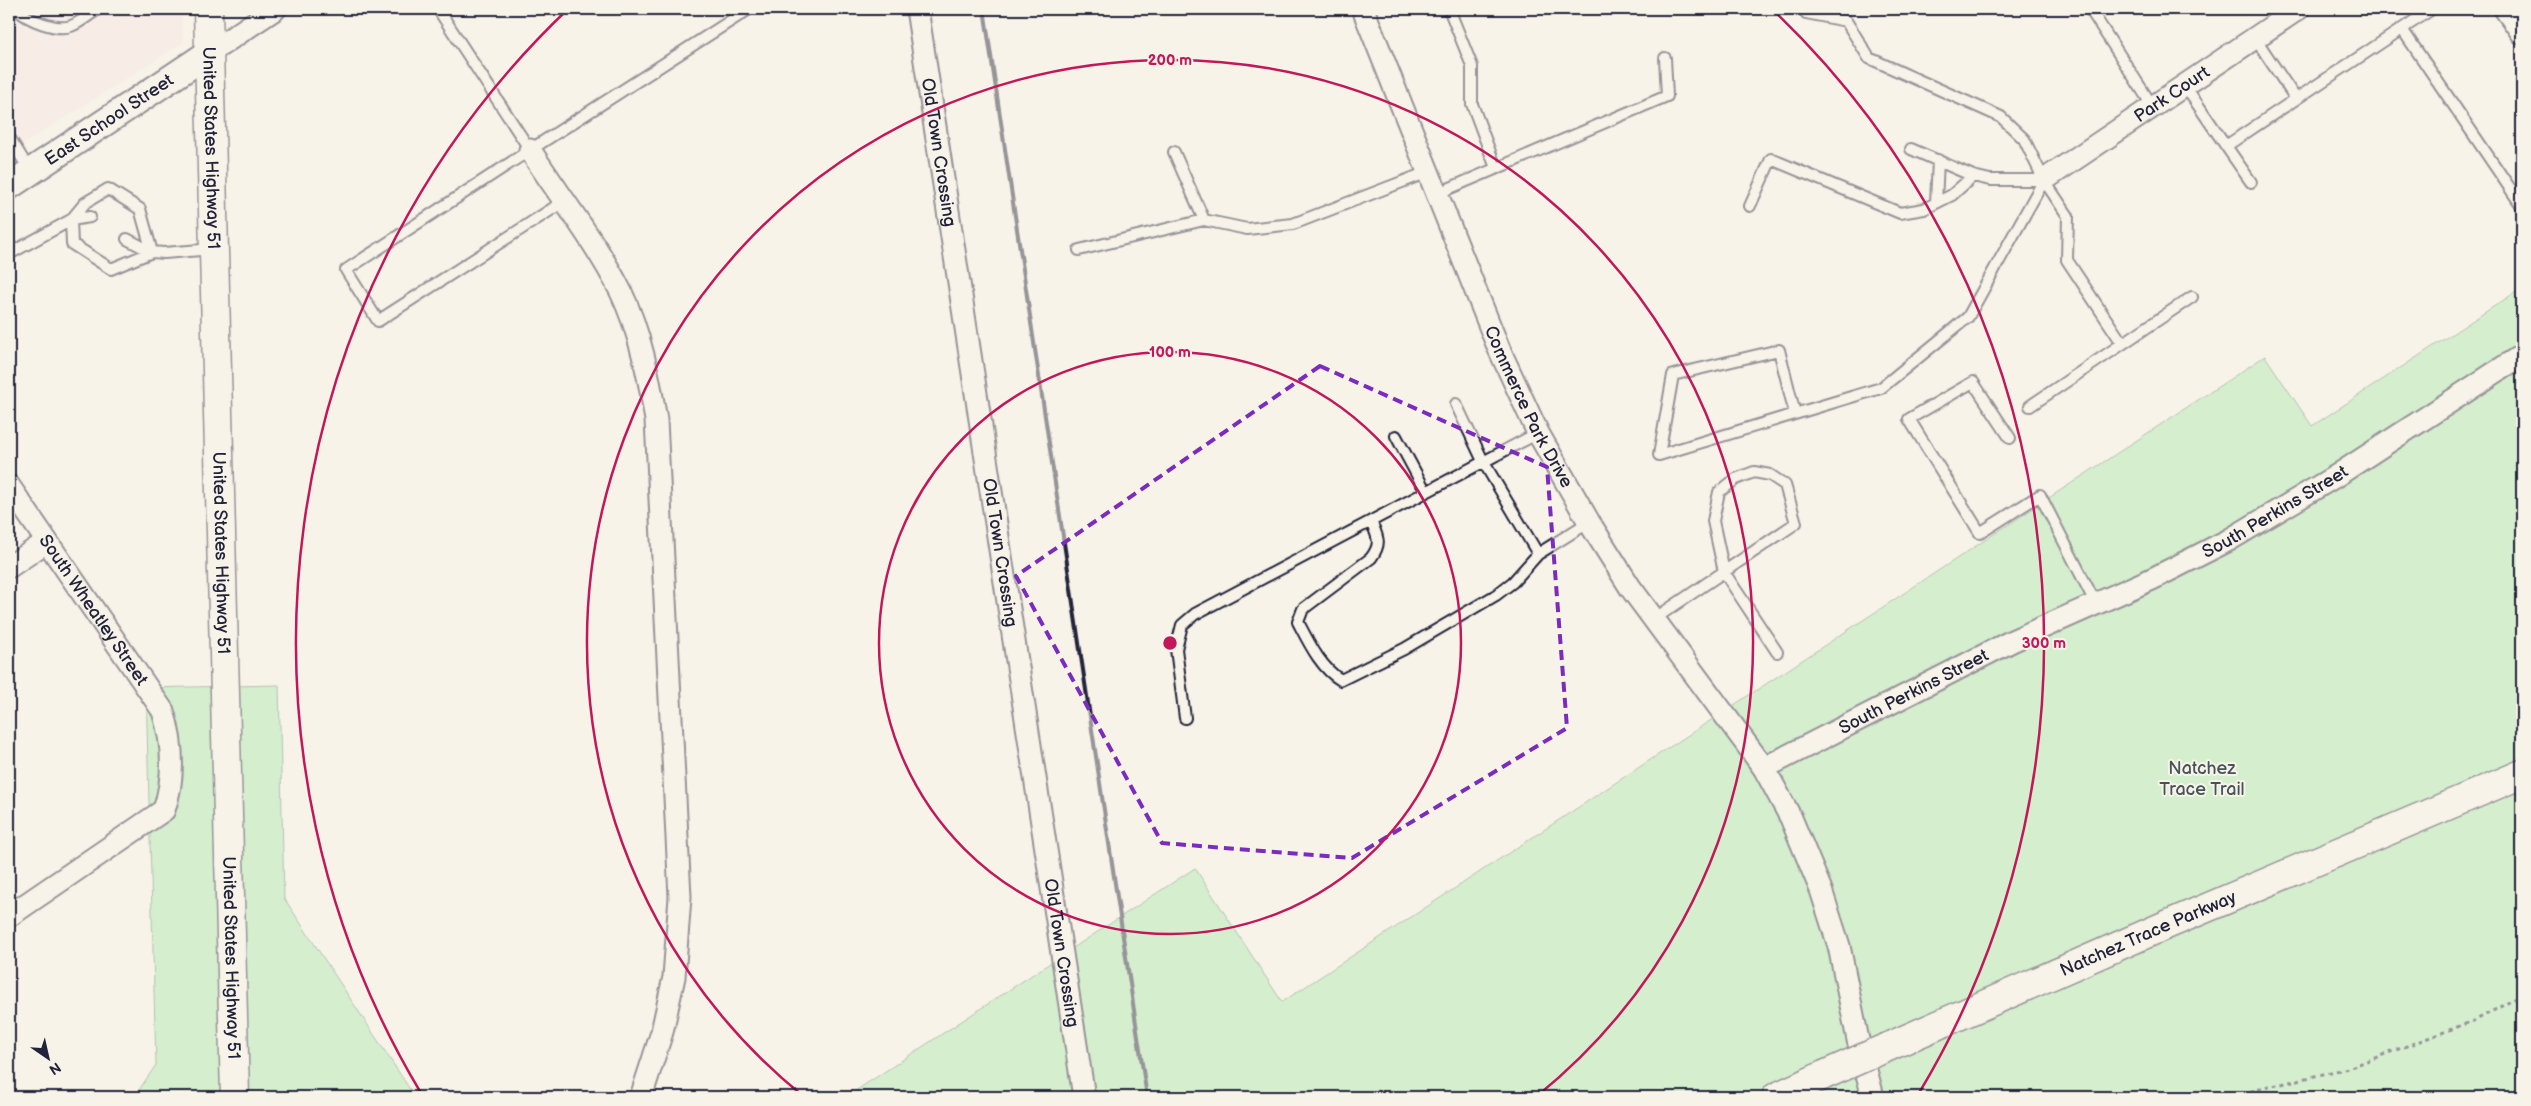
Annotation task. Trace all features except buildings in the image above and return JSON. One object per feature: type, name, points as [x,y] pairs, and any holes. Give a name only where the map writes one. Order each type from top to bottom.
[{"type":"main road","name":"United States Highway 51","points":[[208,9],[235,1097]]},
{"type":"main road","name":"Natchez Trace Parkway","points":[[1776,1097],[2164,926],[2522,774]]},
{"type":"street","points":[[209,53],[275,9]]},
{"type":"street","name":"Old Town Crossing","points":[[917,9],[1084,1097]]},
{"type":"street","name":"Commerce Park Drive","points":[[1363,9],[1499,349],[1538,432],[1589,522],[1630,587],[1764,768]]},
{"type":"street","name":"Park Court","points":[[2044,180],[2298,9]]},
{"type":"street","points":[[2506,9],[2522,33]]},
{"type":"street","name":"East School Street","points":[[19,178],[209,53]]},
{"type":"street","points":[[530,150],[608,268],[621,294],[649,379],[656,420],[680,898],[674,977],[662,1032],[641,1097]]},
{"type":"street","name":"South Perkins Street","points":[[1764,768],[2012,641],[2152,579],[2229,540],[2336,476],[2522,355]]},
{"type":"street","name":"South Wheatley Street","points":[[9,486],[163,711],[171,736],[171,790],[164,810],[9,916]]},
{"type":"street","points":[[9,567],[46,542]]},
{"type":"street","points":[[1764,768],[1791,818],[1821,890],[1839,946],[1858,1040],[1873,1097]]},
{"type":"lane","points":[[17,9],[26,18],[34,22],[64,27],[71,26],[98,9]]},
{"type":"lane","points":[[438,9],[530,150]]},
{"type":"lane","points":[[563,202],[378,320],[346,270],[749,9]]},
{"type":"lane","points":[[1449,9],[1472,66],[1472,104],[1496,168]]},
{"type":"lane","points":[[1802,9],[1806,13],[1846,21],[1868,58],[2001,117],[2024,139],[2044,180],[2068,216],[2067,260],[2122,344]]},
{"type":"lane","points":[[2090,9],[2153,107]]},
{"type":"lane","points":[[2226,146],[2432,9]]},
{"type":"lane","points":[[2402,29],[2522,206]]},
{"type":"lane","points":[[2255,38],[2296,99]]},
{"type":"lane","points":[[1436,194],[1667,96],[1665,58]]},
{"type":"lane","points":[[2184,86],[2251,182]]},
{"type":"lane","points":[[9,137],[19,178]]},
{"type":"lane","points":[[1911,148],[1973,176],[1990,180],[2044,180]]},
{"type":"lane","points":[[1174,152],[1204,220]]},
{"type":"lane","points":[[1750,206],[1771,159],[1900,212],[1924,209],[1952,195],[1973,176]]},
{"type":"lane","points":[[1936,203],[1938,160]]},
{"type":"lane","points":[[1079,250],[1204,220],[1248,229],[1292,224],[1428,172]]},
{"type":"lane","points":[[1795,414],[1779,350],[1673,375],[1659,455],[1731,434],[1881,388],[1968,317],[2044,180]]},
{"type":"lane","points":[[108,189],[140,209],[152,252],[111,269],[72,244],[71,220],[85,203],[108,189]]},
{"type":"lane","points":[[9,254],[71,220],[90,217]]},
{"type":"lane","points":[[127,239],[152,252],[164,253],[214,249]]},
{"type":"lane","points":[[2030,406],[2192,297]]},
{"type":"lane","points":[[2010,438],[1974,382],[1909,420],[1980,533],[2040,496],[2096,604]]},
{"type":"lane","points":[[1456,404],[1483,461],[1538,554]]},
{"type":"lane","points":[[1185,718],[1176,649],[1182,626],[1195,614],[1538,432]]},
{"type":"lane","points":[[1396,436],[1426,492]]},
{"type":"lane","points":[[1654,619],[1724,572],[1796,523],[1785,486],[1770,475],[1754,472],[1736,479],[1719,492],[1713,521],[1724,572],[1778,652]]},
{"type":"lane","points":[[1372,521],[1378,537],[1379,548],[1371,558],[1303,609],[1298,622],[1308,642],[1333,675],[1341,680],[1404,649],[1496,595],[1513,582],[1538,554],[1589,522]]},
{"type":"path","points":[[2227,1097],[2348,1068],[2476,1020],[2522,995]]},
{"type":"highlighted area","points":[[1320,366],[1547,467],[1567,728],[1352,858],[1162,843],[1016,576]]},
{"type":"shaded area","points":[[9,9],[181,9],[183,42],[9,153]]},
{"type":"green space","name":"Natchez Trace Trail","points":[[2522,288],[2522,1097],[846,1097],[1195,868],[1282,1002],[2265,356],[2312,426]]},
{"type":"green space","points":[[279,685],[284,898],[415,1097],[134,1097],[156,1065],[146,688]]},
{"type":"railway","points":[[984,9],[1147,1097]]}]
